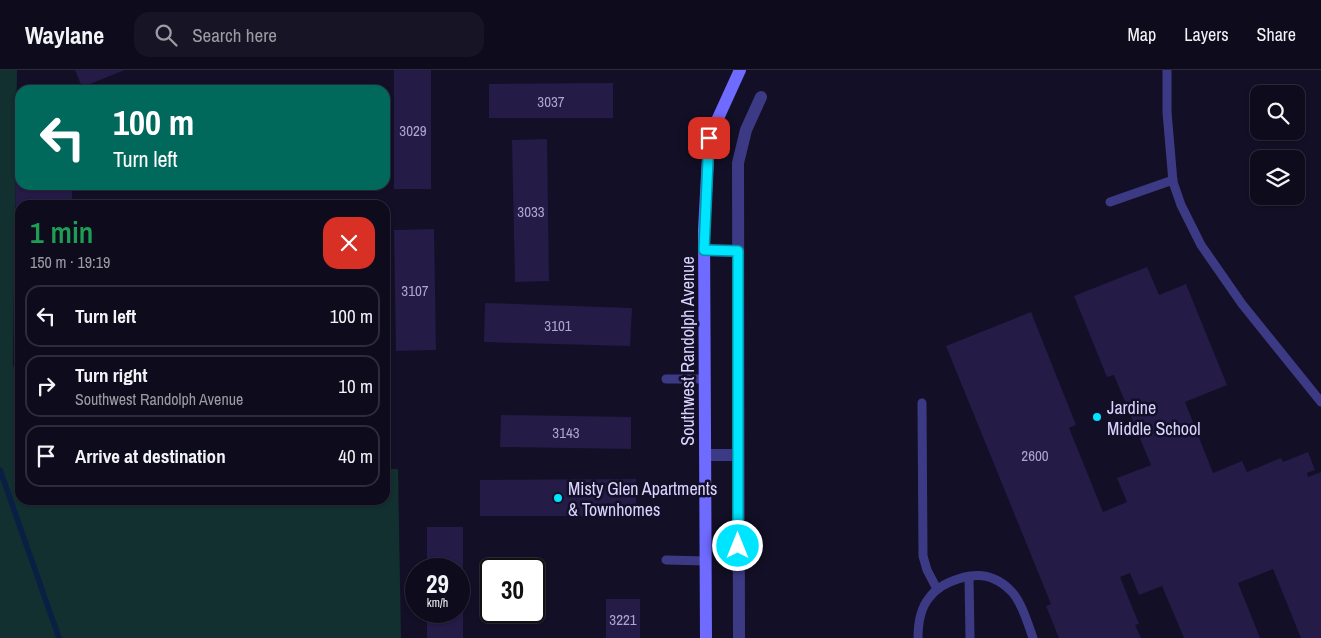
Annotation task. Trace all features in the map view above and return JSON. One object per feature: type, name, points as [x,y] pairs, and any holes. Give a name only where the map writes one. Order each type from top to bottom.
[{"type":"street","name":"Southwest Randolph Avenue","points":[[706,638],[704,250],[709,138],[740,70]]},
{"type":"street","points":[[739,638],[738,163],[746,130],[761,97]]},
{"type":"street","points":[[704,250],[738,251]]},
{"type":"street","points":[[705,456],[738,455]]},
{"type":"lane","points":[[1167,70],[1167,112],[1173,180],[1182,205],[1201,245],[1242,304],[1321,402]]},
{"type":"lane","points":[[1110,202],[1173,180]]},
{"type":"lane","points":[[666,379],[704,379]]},
{"type":"lane","points":[[922,403],[923,556],[927,570],[938,589]]},
{"type":"lane","points":[[666,560],[706,561]]},
{"type":"lane","points":[[969,577],[970,638]]},
{"type":"lane","points":[[918,638],[921,613],[929,598],[938,589],[956,579],[969,577],[994,578],[1011,591],[1033,638]]},
{"type":"green space","points":[[0,70],[17,70],[17,85],[15,85],[13,364],[15,373],[15,505],[390,505],[390,469],[398,469],[401,638],[0,638]]},
{"type":"building","points":[[75,70],[125,70],[87,85],[81,85]]},
{"type":"building","points":[[394,70],[431,70],[431,189],[394,189]]},
{"type":"building","points":[[613,83],[613,118],[489,118],[489,84]]},
{"type":"building","points":[[547,139],[549,281],[515,282],[512,140]]},
{"type":"building","points":[[15,190],[72,190],[72,200],[15,200]]},
{"type":"building","points":[[434,229],[436,350],[396,351],[394,230]]},
{"type":"building","points":[[1147,267],[1159,295],[1186,284],[1227,385],[1185,402],[1213,473],[1242,461],[1247,472],[1281,458],[1283,462],[1308,452],[1315,470],[1307,473],[1308,477],[1321,472],[1321,638],[1301,638],[1273,569],[1238,583],[1260,638],[1184,638],[1162,586],[1139,595],[1130,573],[1120,577],[1139,624],[1135,625],[1141,638],[1059,638],[1046,606],[1051,604],[946,346],[1031,312],[1076,425],[1069,428],[1103,512],[1127,502],[1117,478],[1151,465],[1114,375],[1107,377],[1074,296]]},
{"type":"building","points":[[485,303],[632,308],[630,346],[484,342]]},
{"type":"building","points":[[501,415],[631,417],[631,449],[500,447]]},
{"type":"building","name":"Misty Glen Apartments & Townhomes","points":[[636,479],[636,516],[480,516],[480,480]]},
{"type":"building","points":[[427,527],[463,527],[463,558],[427,558]]},
{"type":"building","points":[[606,599],[640,599],[640,638],[606,638]]},
{"type":"building","points":[[427,623],[463,623],[463,638],[427,638]]},
{"type":"waterway","points":[[0,470],[59,638]]},
{"type":"place","name":"Jardine Middle School","points":[[1097,417]]},
{"type":"place","name":"Misty Glen Apartments & Townhomes","points":[[558,498]]},
{"type":"route","points":[[709,138],[704,250],[738,251],[738,546]]}]
